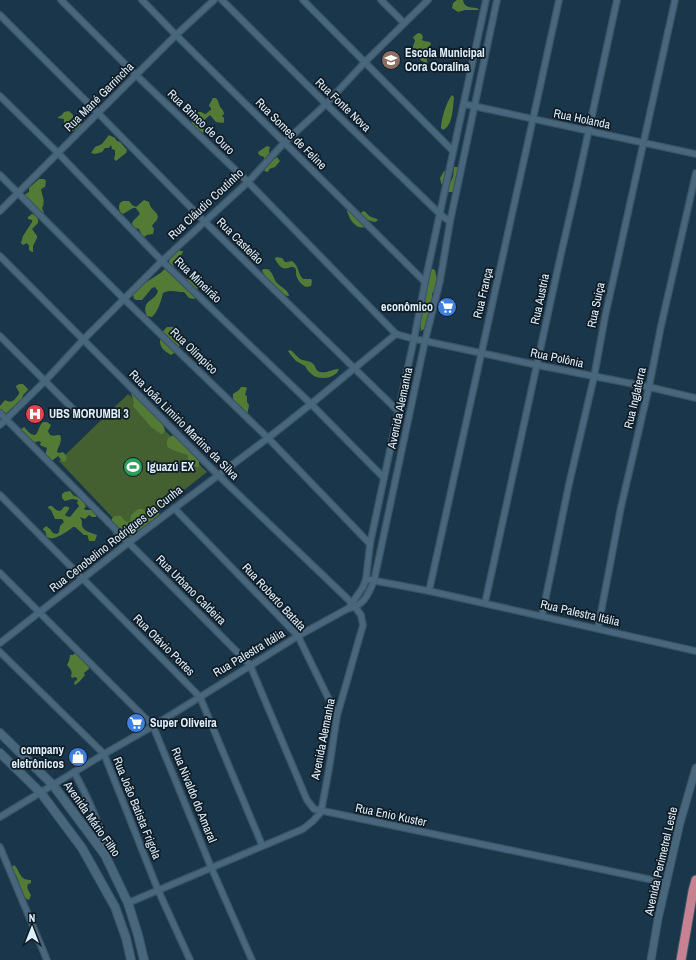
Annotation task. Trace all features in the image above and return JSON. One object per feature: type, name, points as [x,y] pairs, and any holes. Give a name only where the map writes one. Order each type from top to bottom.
[{"type":"highway","points":[[681,960],[696,880]]},
{"type":"main road","name":"Avenida Mário Filho","points":[[0,733],[53,785],[105,855],[128,902],[144,960]]},
{"type":"main road","name":"Avenida Mário Filho","points":[[0,753],[41,793],[82,848],[115,907],[126,938],[131,960]]},
{"type":"street","name":"Rua Brinco de Ouro","points":[[61,0],[136,75],[248,182],[396,334]]},
{"type":"street","name":"Rua Somes de Feline","points":[[142,0],[425,282]]},
{"type":"street","name":"Rua Mané Garrincha","points":[[0,211],[176,35],[214,0]]},
{"type":"street","name":"Rua Fonte Nova","points":[[222,0],[326,104],[450,222]]},
{"type":"street","points":[[303,0],[453,150]]},
{"type":"street","points":[[381,0],[404,23]]},
{"type":"street","name":"Rua Cláudio Coutinho","points":[[0,425],[162,261],[248,182],[284,143],[326,104],[365,62],[428,0]]},
{"type":"street","name":"Avenida Alemanha","points":[[353,606],[364,587],[366,578],[370,544],[486,0]]},
{"type":"street","name":"Avenida Alemanha","points":[[353,606],[361,604],[374,581],[425,341],[440,281],[450,222],[498,0]]},
{"type":"street","name":"Rua França","points":[[429,591],[559,0]]},
{"type":"street","name":"Rua Austria","points":[[485,603],[617,0]]},
{"type":"street","name":"Rua Suiça","points":[[542,616],[569,484],[594,377],[605,317],[675,0]]},
{"type":"street","name":"Rua Castelão","points":[[0,15],[205,222],[399,412]]},
{"type":"street","name":"Rua Mineirão","points":[[0,96],[58,153],[162,261],[311,404],[384,478]]},
{"type":"street","name":"Rua Holanda","points":[[464,104],[696,154]]},
{"type":"street","name":"Rua Inglaterra","points":[[598,628],[621,507],[696,173]]},
{"type":"street","name":"Rua Olímpico","points":[[0,175],[124,299],[268,438],[370,544]]},
{"type":"street","name":"Rua João Limirio Martins da Silva","points":[[0,256],[218,475],[353,606]]},
{"type":"street","points":[[396,334],[414,339]]},
{"type":"street","name":"Rua Cenobelino Rodrigues da Cunha","points":[[0,643],[128,542],[268,438],[396,334]]},
{"type":"street","points":[[0,336],[75,411]]},
{"type":"street","name":"Rua Polônia","points":[[414,339],[696,398]]},
{"type":"street","name":"Rua Urbano Caldeira","points":[[0,413],[250,665],[307,800],[314,809],[321,812]]},
{"type":"street","name":"Rua Otávio Portes","points":[[0,495],[200,697],[262,845]]},
{"type":"street","name":"Rua Roberto Batata","points":[[174,508],[298,636],[337,716]]},
{"type":"street","name":"Rua Nivaldo do Amaral","points":[[0,574],[154,726],[211,867],[252,960]]},
{"type":"street","name":"Rua Palestra Itália","points":[[366,578],[374,581],[485,603],[696,651]]},
{"type":"street","name":"Avenida Alemanha","points":[[321,812],[337,716],[363,625],[361,614],[353,606]]},
{"type":"street","name":"Rua Palestra Itália","points":[[0,817],[104,754],[154,726],[298,636],[353,606]]},
{"type":"street","name":"Rua João Batista Frigola","points":[[0,652],[104,754],[158,890],[190,960]]},
{"type":"street","name":"Avenida Perimetrel Leste","points":[[651,960],[658,919],[680,823],[696,768]]},
{"type":"street","points":[[74,772],[83,788],[102,835],[105,855]]},
{"type":"street","points":[[128,902],[302,829],[313,821],[321,812]]},
{"type":"street","name":"Rua Enio Kuster","points":[[321,812],[667,883]]},
{"type":"street","points":[[0,847],[47,960]]},
{"type":"green space","points":[[457,0],[463,0],[466,6],[477,8],[479,10],[465,10],[458,12],[452,8],[453,3]]},
{"type":"green space","points":[[418,33],[422,35],[422,40],[430,42],[431,44],[425,53],[427,63],[421,60],[413,52],[415,41],[413,37]]},
{"type":"green space","points":[[452,95],[454,97],[451,120],[443,130],[441,125],[443,116]]},
{"type":"green space","points":[[213,98],[216,98],[223,111],[224,114],[222,116],[224,118],[224,122],[216,122],[210,115],[200,124],[202,128],[205,129],[203,133],[195,128],[191,119],[193,116],[196,116],[198,112],[205,114],[211,110],[209,105]]},
{"type":"green space","points":[[69,111],[73,115],[73,119],[81,121],[81,125],[76,130],[72,131],[68,129],[64,124],[64,119],[58,118],[64,112]]},
{"type":"green space","points":[[109,135],[120,142],[127,150],[126,153],[116,161],[114,159],[115,150],[112,149],[111,145],[109,148],[105,148],[102,152],[95,154],[91,153],[95,147],[102,144]]},
{"type":"green space","points":[[267,146],[270,147],[269,153],[271,157],[275,159],[277,157],[280,161],[275,167],[266,172],[264,170],[264,157],[259,155],[258,152]]},
{"type":"green space","points":[[454,167],[460,168],[454,192],[446,192],[440,178],[444,171],[446,171],[445,181],[451,181]]},
{"type":"green space","points":[[39,179],[44,179],[46,181],[45,187],[41,189],[44,201],[42,208],[44,213],[41,215],[24,198],[24,195],[29,192],[29,188]]},
{"type":"green space","points":[[144,200],[149,202],[158,217],[152,226],[154,229],[153,234],[144,237],[139,229],[135,228],[132,224],[140,214],[136,208],[133,208],[123,214],[119,208],[120,203],[123,201],[129,201],[136,207]]},
{"type":"green space","points":[[348,209],[361,218],[361,213],[363,211],[378,220],[374,222],[367,220],[367,227],[363,228],[357,226],[350,218],[347,211]]},
{"type":"green space","points":[[32,214],[37,217],[38,220],[38,223],[32,229],[37,236],[33,246],[33,252],[29,250],[27,243],[23,245],[21,243],[23,236],[32,222],[32,220],[28,219],[28,217]]},
{"type":"green space","points":[[179,248],[180,251],[183,251],[173,262],[174,270],[182,280],[192,280],[199,285],[195,291],[196,297],[194,299],[189,298],[184,292],[171,291],[163,293],[159,306],[154,315],[152,317],[147,316],[145,307],[158,291],[155,287],[152,288],[142,300],[134,299],[133,295],[145,283],[163,270],[169,268],[170,257]]},
{"type":"green space","points":[[276,257],[282,258],[285,262],[292,261],[303,279],[311,279],[311,286],[306,287],[300,282],[297,278],[295,268],[283,268],[280,266],[275,259]]},
{"type":"green space","points":[[430,268],[435,270],[437,279],[436,287],[432,294],[432,304],[428,319],[424,329],[419,332],[421,330],[420,323]]},
{"type":"green space","points":[[262,270],[270,270],[276,282],[286,290],[289,296],[281,293],[269,282]]},
{"type":"green space","points":[[167,327],[173,327],[181,332],[182,335],[182,342],[176,351],[171,355],[163,349],[160,344],[161,335]]},
{"type":"green space","points":[[290,350],[300,359],[309,361],[313,364],[318,371],[325,372],[339,369],[332,376],[321,378],[314,376],[305,366],[295,360],[288,351]]},
{"type":"green space","points":[[23,384],[28,390],[23,395],[22,399],[4,415],[0,411],[0,406],[5,400],[10,402],[14,400],[19,394],[16,387]]},
{"type":"green space","points":[[241,387],[247,388],[245,395],[247,396],[247,402],[249,405],[247,416],[243,418],[240,415],[238,405],[235,404],[233,398],[233,394]]},
{"type":"green space","points":[[131,393],[136,393],[162,422],[165,430],[163,434],[151,427],[133,406],[134,403]]},
{"type":"green space","name":"Iguazú EX","points":[[128,394],[207,472],[128,534],[59,461]]},
{"type":"green space","points":[[43,422],[47,422],[51,425],[48,431],[50,435],[60,435],[61,442],[57,452],[63,452],[66,456],[66,461],[63,462],[58,456],[53,460],[50,460],[45,456],[47,448],[40,445],[41,442],[38,441],[32,444],[20,430],[24,427],[30,433],[35,435]]},
{"type":"green space","points":[[175,434],[199,460],[199,468],[195,466],[193,467],[188,462],[188,455],[168,448],[168,438]]},
{"type":"green space","points":[[70,491],[73,495],[83,500],[86,507],[84,508],[85,510],[92,510],[96,514],[96,517],[89,515],[85,519],[80,517],[84,529],[97,535],[95,541],[89,541],[87,535],[84,535],[75,527],[59,536],[52,538],[47,537],[45,531],[43,530],[46,526],[53,533],[57,534],[60,526],[64,522],[62,519],[55,519],[51,510],[48,508],[49,506],[52,506],[56,510],[60,511],[64,507],[69,507],[65,515],[70,517],[79,506],[77,503],[78,500],[72,499],[65,501],[62,498],[62,494]]},
{"type":"green space","points":[[138,509],[143,509],[148,516],[155,510],[160,509],[159,515],[133,537],[125,534],[122,534],[120,537],[115,536],[110,526],[114,516],[121,516],[127,522],[130,521],[131,515]]},
{"type":"green space","points":[[76,652],[88,663],[89,669],[75,685],[74,684],[77,678],[72,678],[71,671],[67,665],[70,655],[73,655]]},
{"type":"green space","points":[[14,865],[22,877],[27,880],[31,880],[31,883],[27,885],[31,895],[29,900],[25,898],[21,891],[18,878],[13,872],[12,867]]},
{"type":"place","name":"Escola Municipal Cora Coralina","points":[[391,60]]},
{"type":"place","name":"econômico","points":[[447,307]]},
{"type":"place","name":"UBS MORUMBI 3","points":[[35,414]]},
{"type":"place","name":"Iguazú EX","points":[[133,467]]},
{"type":"place","name":"Super Oliveira","points":[[136,723]]},
{"type":"place","name":"company eletrônicos","points":[[78,757]]}]
